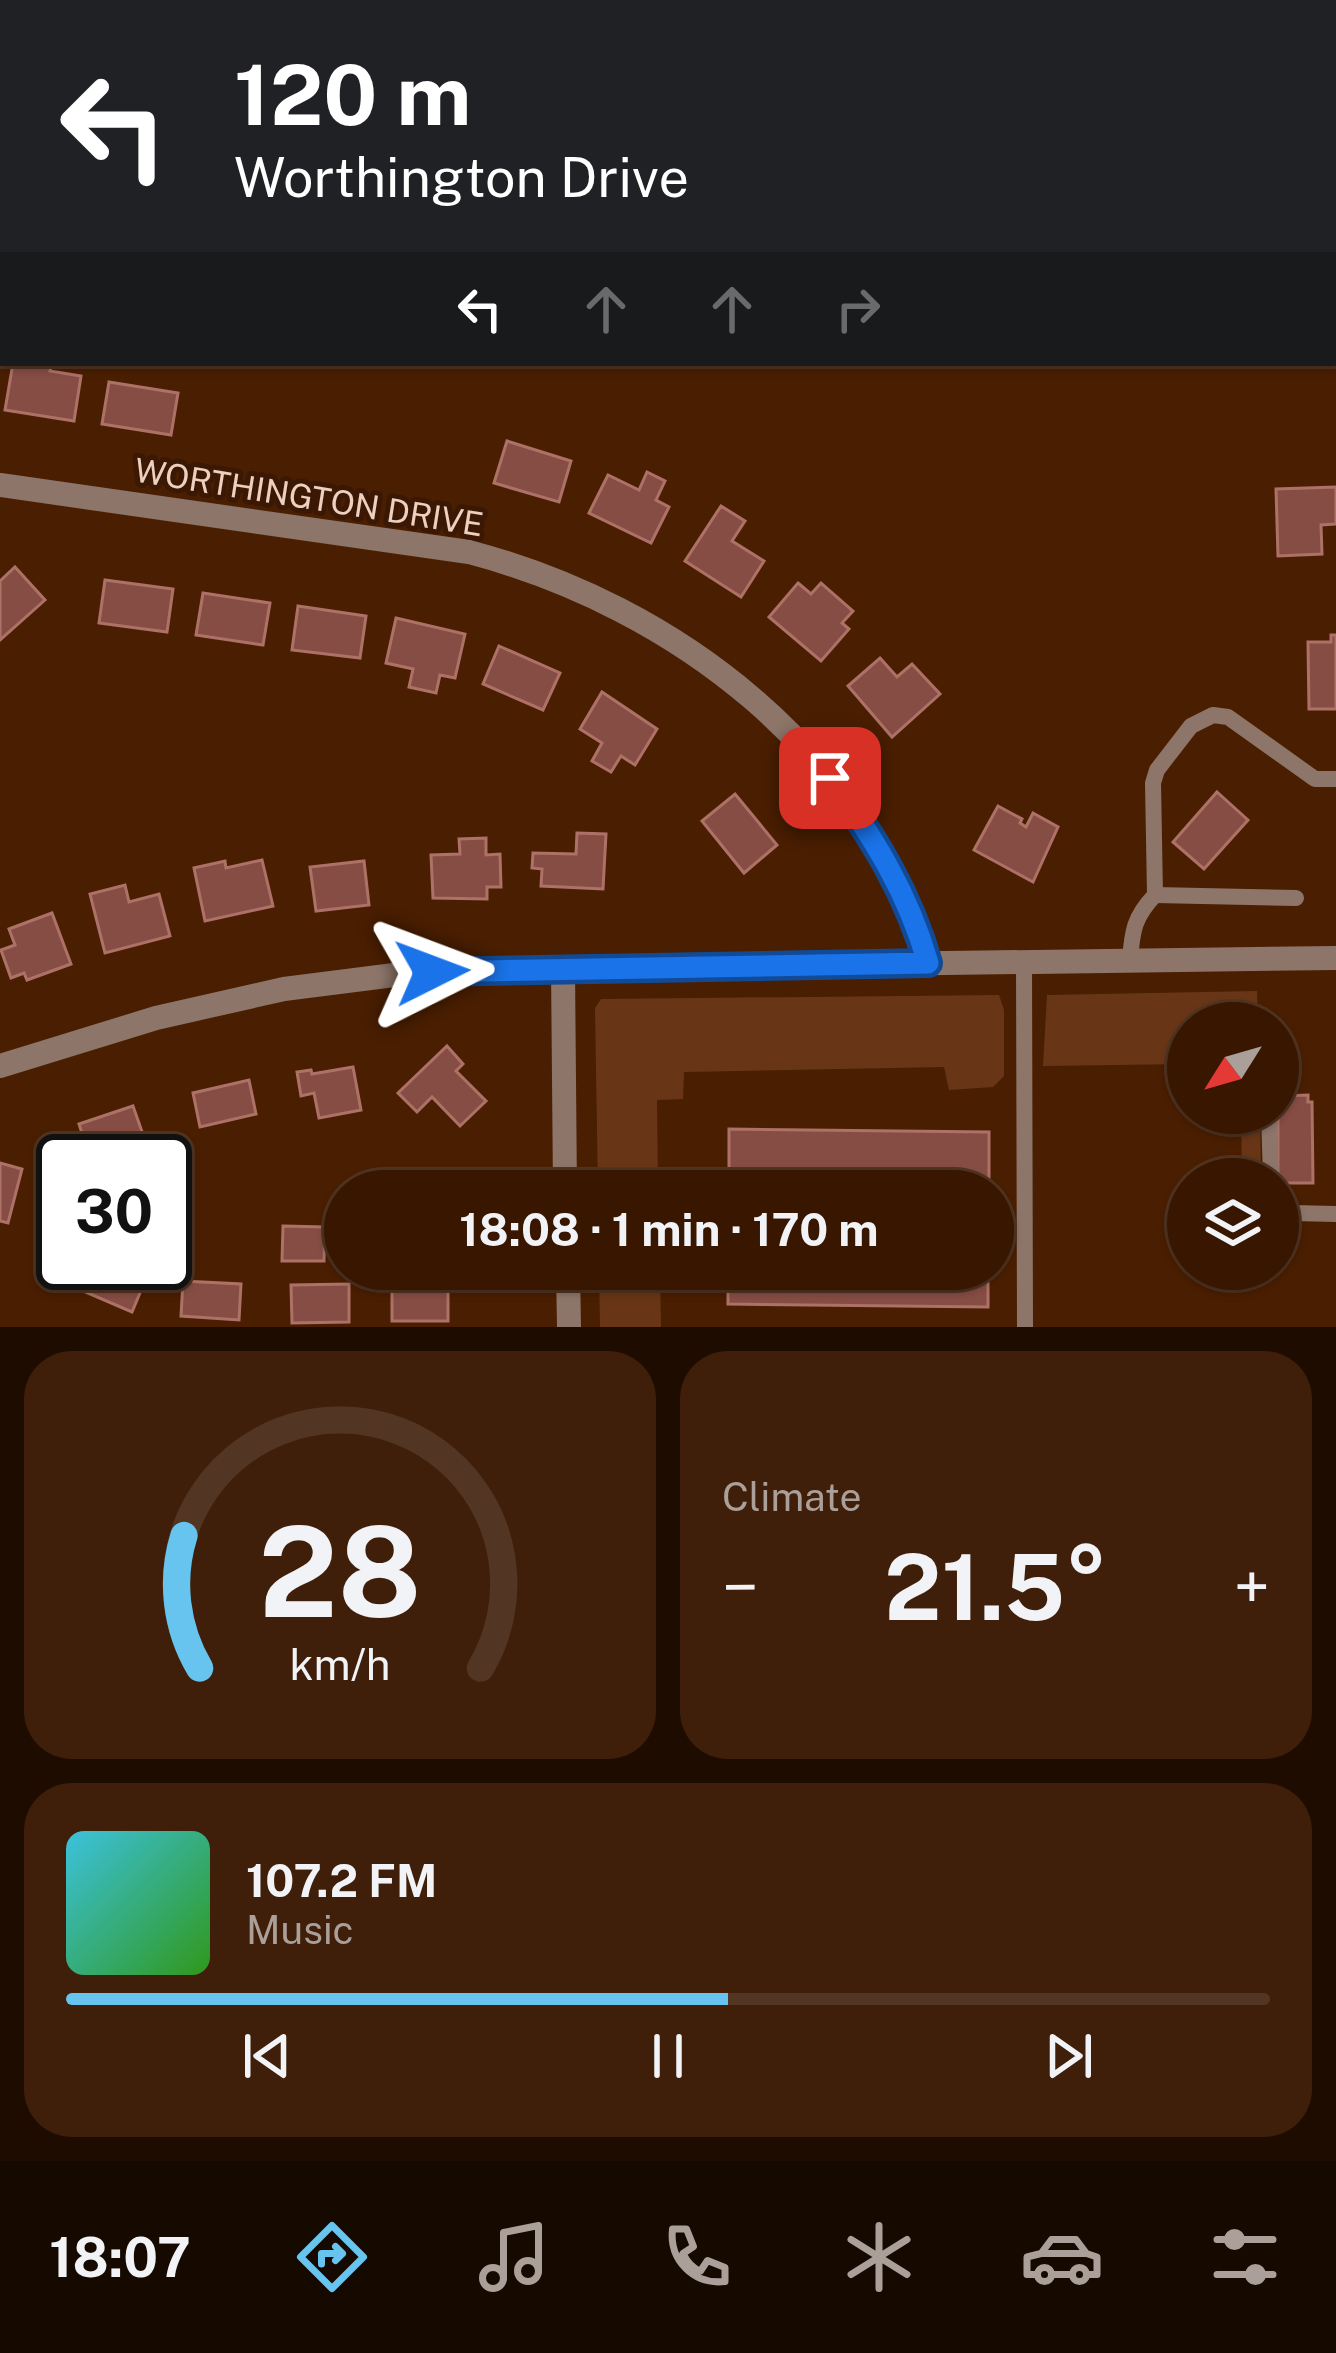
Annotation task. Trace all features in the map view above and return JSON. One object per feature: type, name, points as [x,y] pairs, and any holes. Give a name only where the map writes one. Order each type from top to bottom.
[{"type":"street","name":"WORTHINGTON DRIVE","points":[[0,485],[470,552],[545,574],[632,616],[738,685],[830,778],[871,832],[898,882],[928,963]]},
{"type":"street","points":[[0,1066],[110,1030],[284,989],[402,974],[1336,958]]},
{"type":"street","points":[[563,968],[565,1170]]},
{"type":"street","points":[[568,1290],[569,1327]]},
{"type":"lane","points":[[1155,896],[1153,783],[1168,752],[1191,726],[1213,715],[1228,717],[1315,779],[1336,778]]},
{"type":"lane","points":[[1130,961],[1132,926],[1155,896],[1296,898]]},
{"type":"lane","points":[[1024,962],[1025,1327]]},
{"type":"lane","points":[[1299,1214],[1336,1214]]},
{"type":"shaded area","points":[[1257,991],[1257,1002],[1167,1002],[1167,1064],[1043,1066],[1047,995]]},
{"type":"shaded area","points":[[999,995],[1004,1010],[1004,1076],[993,1087],[949,1090],[944,1067],[684,1072],[683,1099],[657,1100],[658,1170],[598,1170],[595,1008],[601,999]]},
{"type":"shaded area","points":[[1241,1134],[1260,1134],[1261,1158],[1242,1158]]},
{"type":"shaded area","points":[[599,1290],[660,1290],[661,1327],[600,1327]]},
{"type":"building","points":[[12,366],[51,366],[50,371],[81,376],[74,421],[5,410]]},
{"type":"building","points":[[109,382],[178,393],[171,435],[102,424]]},
{"type":"building","points":[[507,441],[571,461],[559,502],[494,483]]},
{"type":"building","points":[[647,472],[665,481],[656,500],[669,507],[651,543],[589,513],[608,475],[639,490]]},
{"type":"building","points":[[1336,487],[1336,524],[1321,525],[1322,554],[1278,556],[1276,489]]},
{"type":"building","points":[[721,506],[745,521],[732,541],[764,561],[741,597],[685,561]]},
{"type":"building","points":[[15,567],[45,600],[0,640],[0,581]]},
{"type":"building","points":[[105,580],[173,589],[167,632],[99,623]]},
{"type":"building","points":[[798,583],[811,594],[821,583],[853,611],[842,623],[849,629],[821,661],[769,617]]},
{"type":"building","points":[[203,593],[270,603],[263,645],[196,635]]},
{"type":"building","points":[[298,606],[366,616],[360,658],[292,650]]},
{"type":"building","points":[[396,618],[465,634],[455,678],[440,675],[436,693],[409,687],[413,669],[386,663]]},
{"type":"building","points":[[1331,635],[1336,635],[1336,709],[1309,709],[1308,642],[1331,642]]},
{"type":"building","points":[[499,646],[560,673],[543,710],[483,684]]},
{"type":"building","points":[[880,658],[897,677],[912,664],[940,694],[892,737],[848,686]]},
{"type":"building","points":[[602,692],[657,729],[635,765],[621,756],[611,772],[592,761],[602,743],[580,729]]},
{"type":"building","points":[[1217,792],[1248,820],[1204,869],[1173,842]]},
{"type":"building","points":[[735,794],[777,845],[744,873],[702,821]]},
{"type":"building","points":[[998,806],[1022,819],[1026,827],[1033,813],[1058,827],[1033,882],[974,850]]},
{"type":"building","points":[[577,833],[606,834],[603,889],[541,886],[542,869],[532,868],[533,853],[576,854]]},
{"type":"building","points":[[486,838],[486,855],[500,854],[501,887],[487,887],[487,899],[433,898],[431,855],[460,854],[459,839]]},
{"type":"building","points":[[262,860],[273,906],[205,921],[194,868],[225,861],[226,868]]},
{"type":"building","points":[[364,861],[369,905],[316,911],[310,867]]},
{"type":"building","points":[[125,885],[129,902],[159,894],[170,936],[105,953],[90,894]]},
{"type":"building","points":[[52,913],[71,964],[27,980],[24,973],[11,978],[1,950],[15,945],[9,929]]},
{"type":"building","points":[[447,1046],[463,1064],[456,1071],[486,1101],[460,1126],[432,1097],[417,1112],[398,1093]]},
{"type":"building","points":[[353,1067],[361,1110],[319,1118],[314,1093],[301,1096],[297,1072]]},
{"type":"building","points":[[249,1080],[256,1114],[200,1127],[193,1093]]},
{"type":"building","points":[[1299,1095],[1308,1095],[1312,1102],[1313,1183],[1299,1183],[1299,1158],[1278,1158],[1278,1134],[1299,1134]]},
{"type":"building","points":[[133,1106],[143,1134],[82,1134],[79,1124]]},
{"type":"building","points":[[729,1129],[989,1132],[989,1170],[729,1170]]},
{"type":"building","points":[[0,1163],[22,1169],[8,1223],[0,1221]]},
{"type":"building","points":[[283,1226],[324,1227],[324,1261],[282,1261]]},
{"type":"building","points":[[192,1281],[241,1284],[239,1320],[181,1316],[182,1290],[192,1290]]},
{"type":"building","points":[[291,1285],[349,1290],[349,1322],[292,1323]]},
{"type":"building","points":[[83,1290],[141,1290],[132,1312]]},
{"type":"building","points":[[392,1290],[448,1290],[448,1321],[392,1321]]},
{"type":"building","points":[[728,1290],[988,1290],[988,1307],[728,1304]]},
{"type":"route","points":[[432,972],[928,963],[898,882],[871,832],[830,778]]}]
